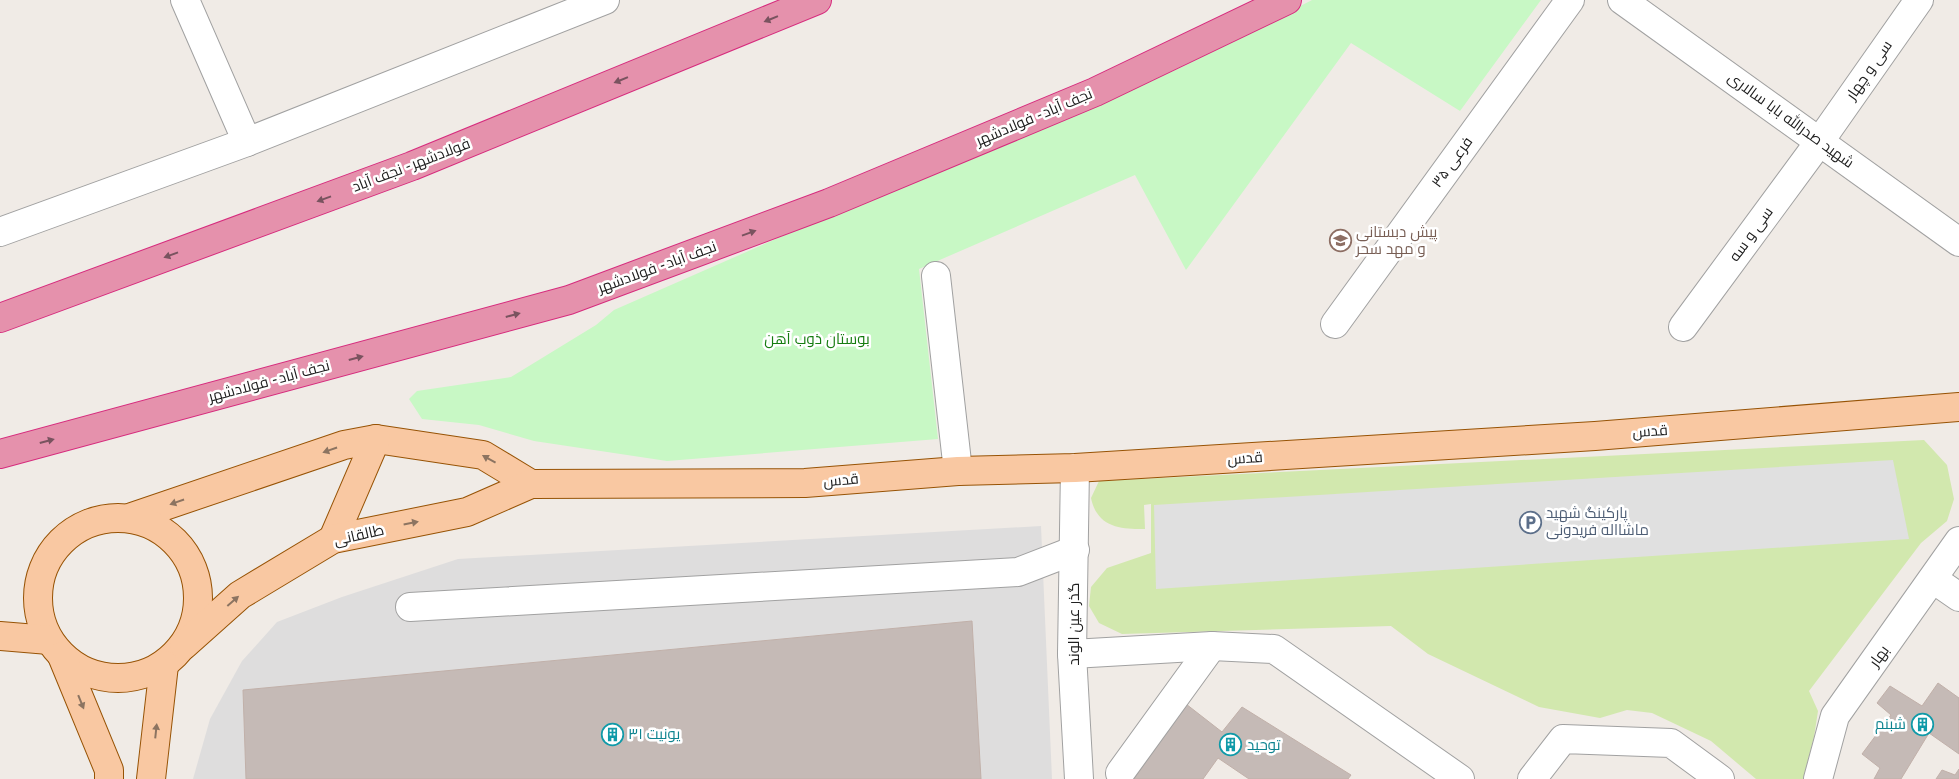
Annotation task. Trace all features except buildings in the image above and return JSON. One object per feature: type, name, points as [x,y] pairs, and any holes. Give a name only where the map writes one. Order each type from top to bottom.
[{"type":"highway","name":"فولادشهر - نجف آباد","points":[[0,318],[412,166],[816,0]]},
{"type":"highway","name":"نجف آباد - فولادشهر","points":[[0,454],[569,300],[829,203],[1095,92],[1286,0]]},
{"type":"main road","name":"قدس","points":[[531,484],[805,483],[958,471],[1075,468],[1595,436],[1959,407]]},
{"type":"main road","points":[[109,779],[109,770],[56,648],[39,616],[38,590],[45,564],[60,542],[80,526],[105,518],[132,517],[344,445],[376,439],[483,455],[531,484]]},
{"type":"main road","points":[[333,539],[376,439]]},
{"type":"main road","name":"طالقانی","points":[[184,645],[240,595],[333,539],[467,512],[531,484]]},
{"type":"main road","points":[[0,636],[56,648],[85,672],[112,678],[139,676],[164,665],[184,645],[196,621],[199,593],[194,566],[179,543],[158,526],[132,517]]},
{"type":"main road","points":[[151,779],[164,665]]},
{"type":"street","points":[[185,0],[247,142]]},
{"type":"street","points":[[0,232],[247,142],[604,0]]},
{"type":"street","name":"فرعی ۳۵","points":[[1335,324],[1570,0]]},
{"type":"street","name":"شهید صدرالله بابا سالاری","points":[[1622,0],[1820,140],[1959,242]]},
{"type":"street","name":"سی و چهار","points":[[1820,140],[1919,0]]},
{"type":"street","name":"سی و سه","points":[[1683,327],[1820,140]]},
{"type":"street","points":[[936,276],[958,471]]},
{"type":"street","name":"گذر عین الوند","points":[[1075,468],[1072,654],[1080,779]]},
{"type":"street","name":"بهار","points":[[1818,779],[1835,716],[1959,542]]},
{"type":"street","points":[[410,607],[1018,572],[1075,550]]},
{"type":"street","points":[[1933,579],[1959,597]]},
{"type":"street","points":[[1072,654],[1212,646],[1274,649],[1458,778]]},
{"type":"street","points":[[1120,773],[1212,646]]},
{"type":"street","points":[[1532,779],[1563,738],[1671,743],[1720,779]]},
{"type":"shaded area","name":"پارکینگ شهید ماشااله فریدونی","points":[[1893,460],[1909,539],[1156,589],[1154,505]]},
{"type":"shaded area","name":"یونیت ۳۱","points":[[1041,526],[1052,779],[193,779],[210,719],[242,661],[277,622],[342,597],[458,559]]},
{"type":"green space","name":"بوستان ذوب آهن","points":[[1312,0],[1541,0],[1460,111],[1351,43],[1186,270],[1135,175],[919,269],[938,439],[667,461],[534,441],[479,425],[422,419],[409,399],[417,391],[511,377],[596,325],[614,310],[801,228],[1180,68]]},
{"type":"green space","points":[[1924,440],[1947,465],[1954,499],[1947,521],[1921,543],[1809,691],[1818,711],[1814,737],[1803,779],[1756,779],[1711,741],[1652,713],[1627,710],[1600,718],[1539,707],[1428,654],[1391,626],[1122,634],[1099,623],[1089,606],[1091,587],[1107,568],[1151,553],[1151,504],[1144,505],[1145,529],[1112,525],[1101,518],[1092,502],[1091,498],[1099,481]]},
{"type":"place","name":"پیش دبستانی و مهد سحر","points":[[1340,241]]},
{"type":"place","name":"پارکینگ شهید ماشااله فریدونی","points":[[1530,522]]},
{"type":"place","name":"شبنم","points":[[1922,724]]},
{"type":"place","name":"یونیت ۳۱","points":[[612,734]]},
{"type":"place","name":"توحید","points":[[1231,745]]}]
